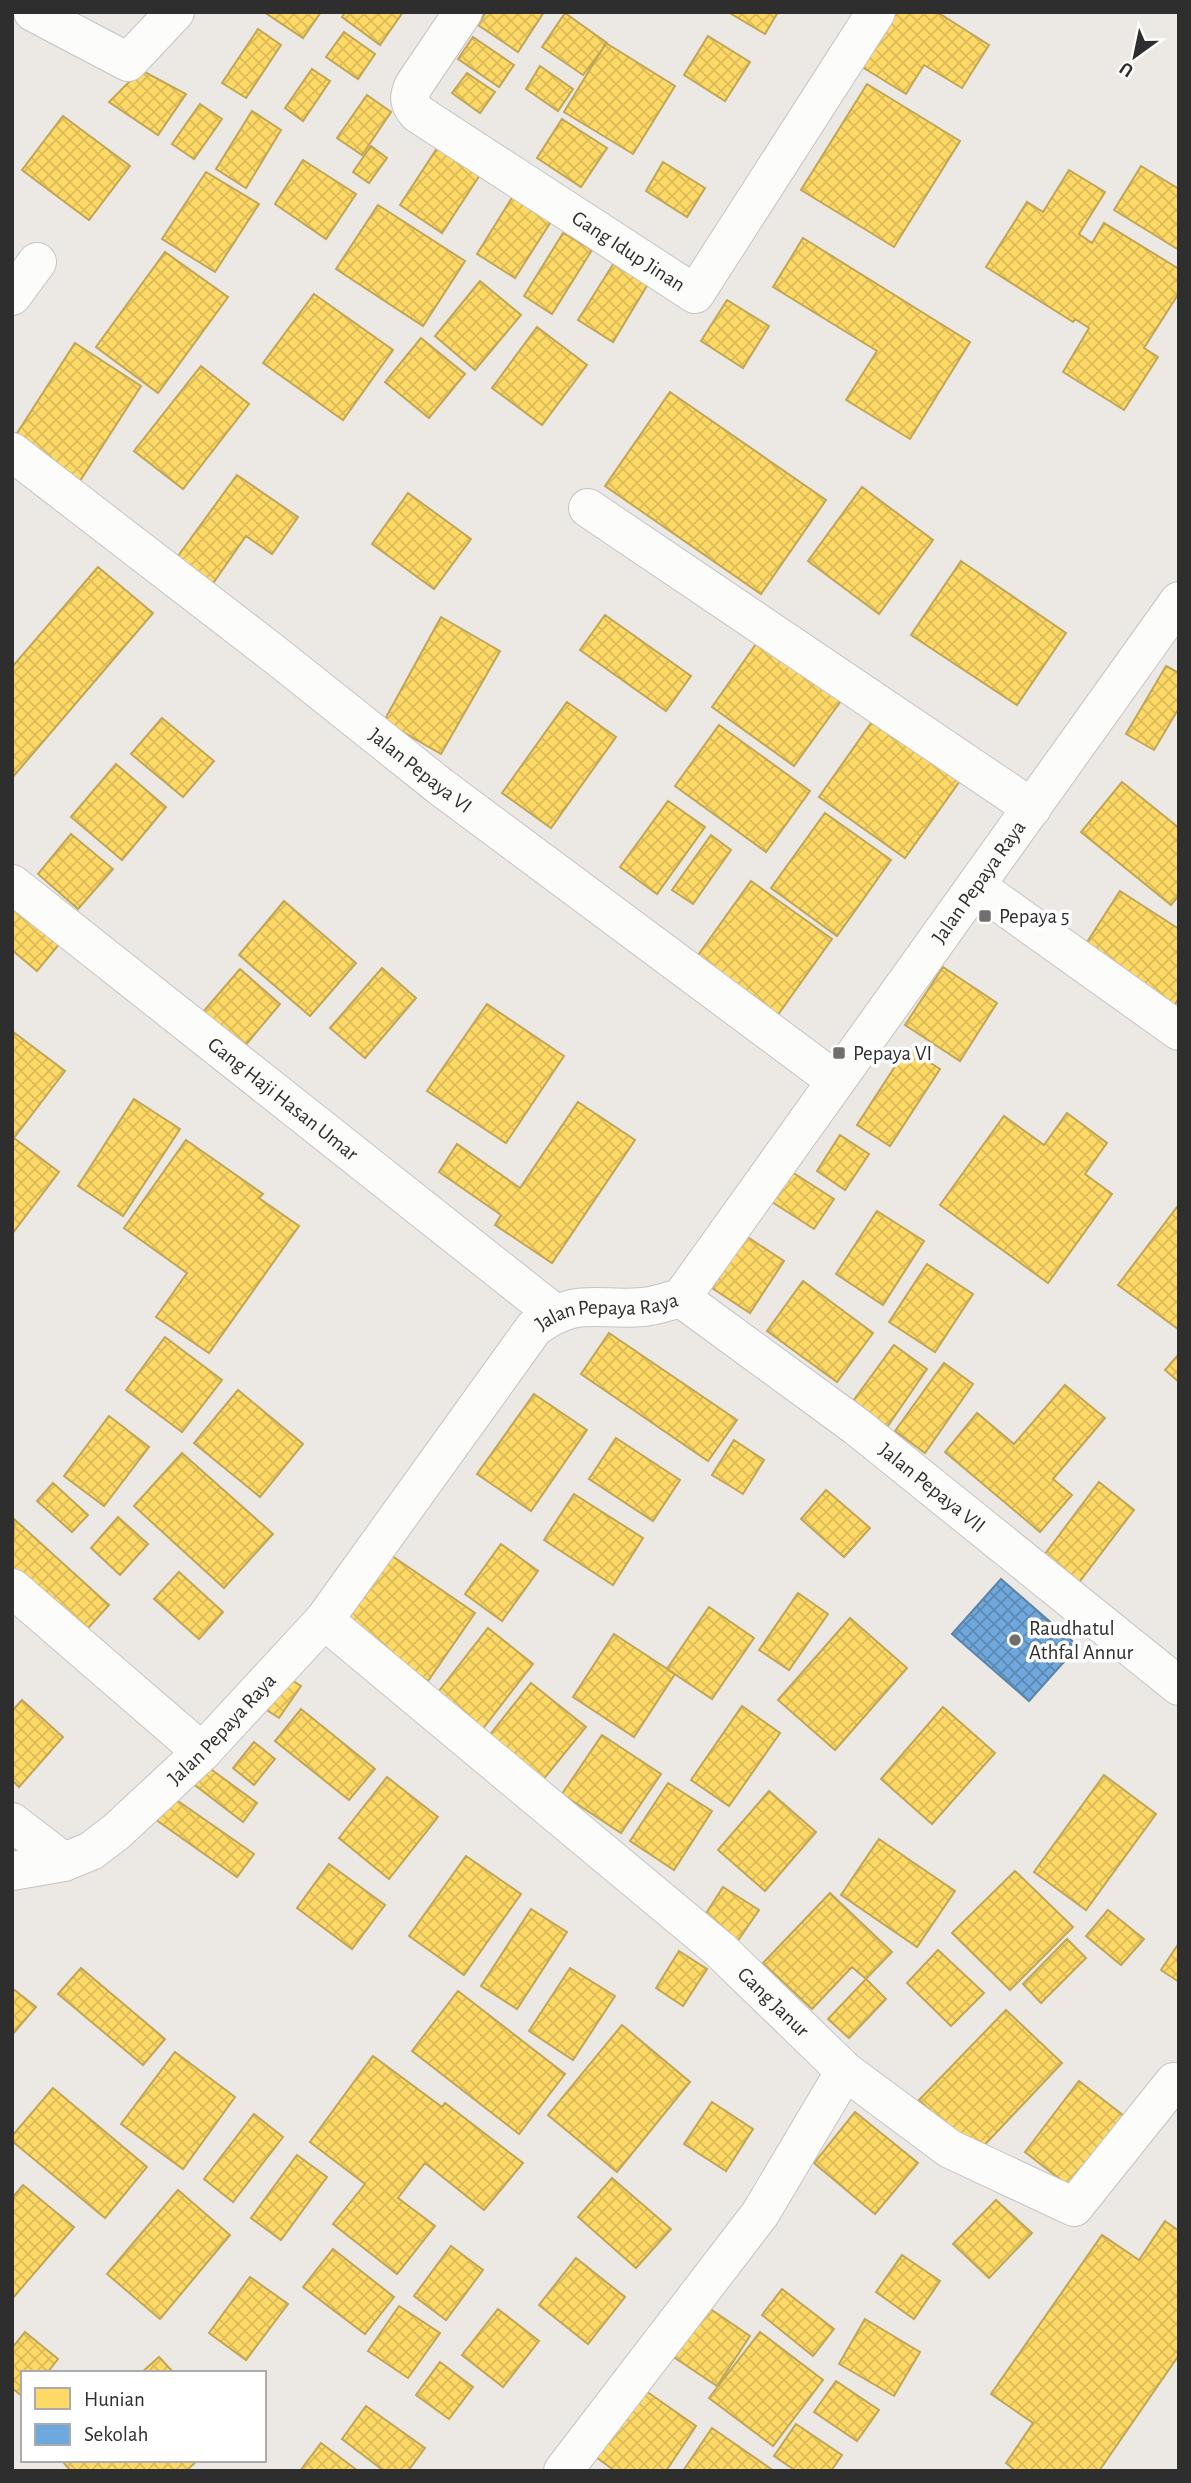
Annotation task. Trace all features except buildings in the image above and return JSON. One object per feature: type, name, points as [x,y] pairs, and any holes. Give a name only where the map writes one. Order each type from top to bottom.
[{"type":"street","points":[[33,12],[128,62],[175,12]]},
{"type":"street","name":"Gang Idup Jinan","points":[[463,12],[414,85],[409,96],[417,113],[695,294],[876,12]]},
{"type":"street","points":[[12,296],[37,262]]},
{"type":"street","name":"Jalan Pepaya VI","points":[[12,452],[278,656],[441,787],[836,1081]]},
{"type":"street","points":[[588,508],[1032,808]]},
{"type":"street","name":"Jalan Pepaya Raya","points":[[12,1871],[64,1862],[90,1851],[116,1832],[202,1752],[324,1620],[534,1328],[554,1313],[583,1306],[645,1307],[681,1298],[1176,612]]},
{"type":"street","name":"Gang Haji Hasan Umar","points":[[12,884],[554,1313]]},
{"type":"street","points":[[976,886],[1179,1031]]},
{"type":"street","name":"Jalan Pepaya VII","points":[[681,1298],[856,1426],[1179,1686]]},
{"type":"street","points":[[12,1588],[202,1752]]},
{"type":"street","name":"Gang Janur","points":[[324,1620],[719,1949],[845,2071],[950,2149],[1074,2207],[1174,2082],[1179,2084]]},
{"type":"street","points":[[12,1822],[64,1862]]},
{"type":"street","points":[[563,2471],[760,2214],[845,2071]]},
{"type":"place","name":"Pepaya 5","points":[[985,916]]},
{"type":"place","name":"Pepaya VI","points":[[839,1053]]},
{"type":"place","name":"Raudhatul Athfal Annur","points":[[1015,1640]]}]
